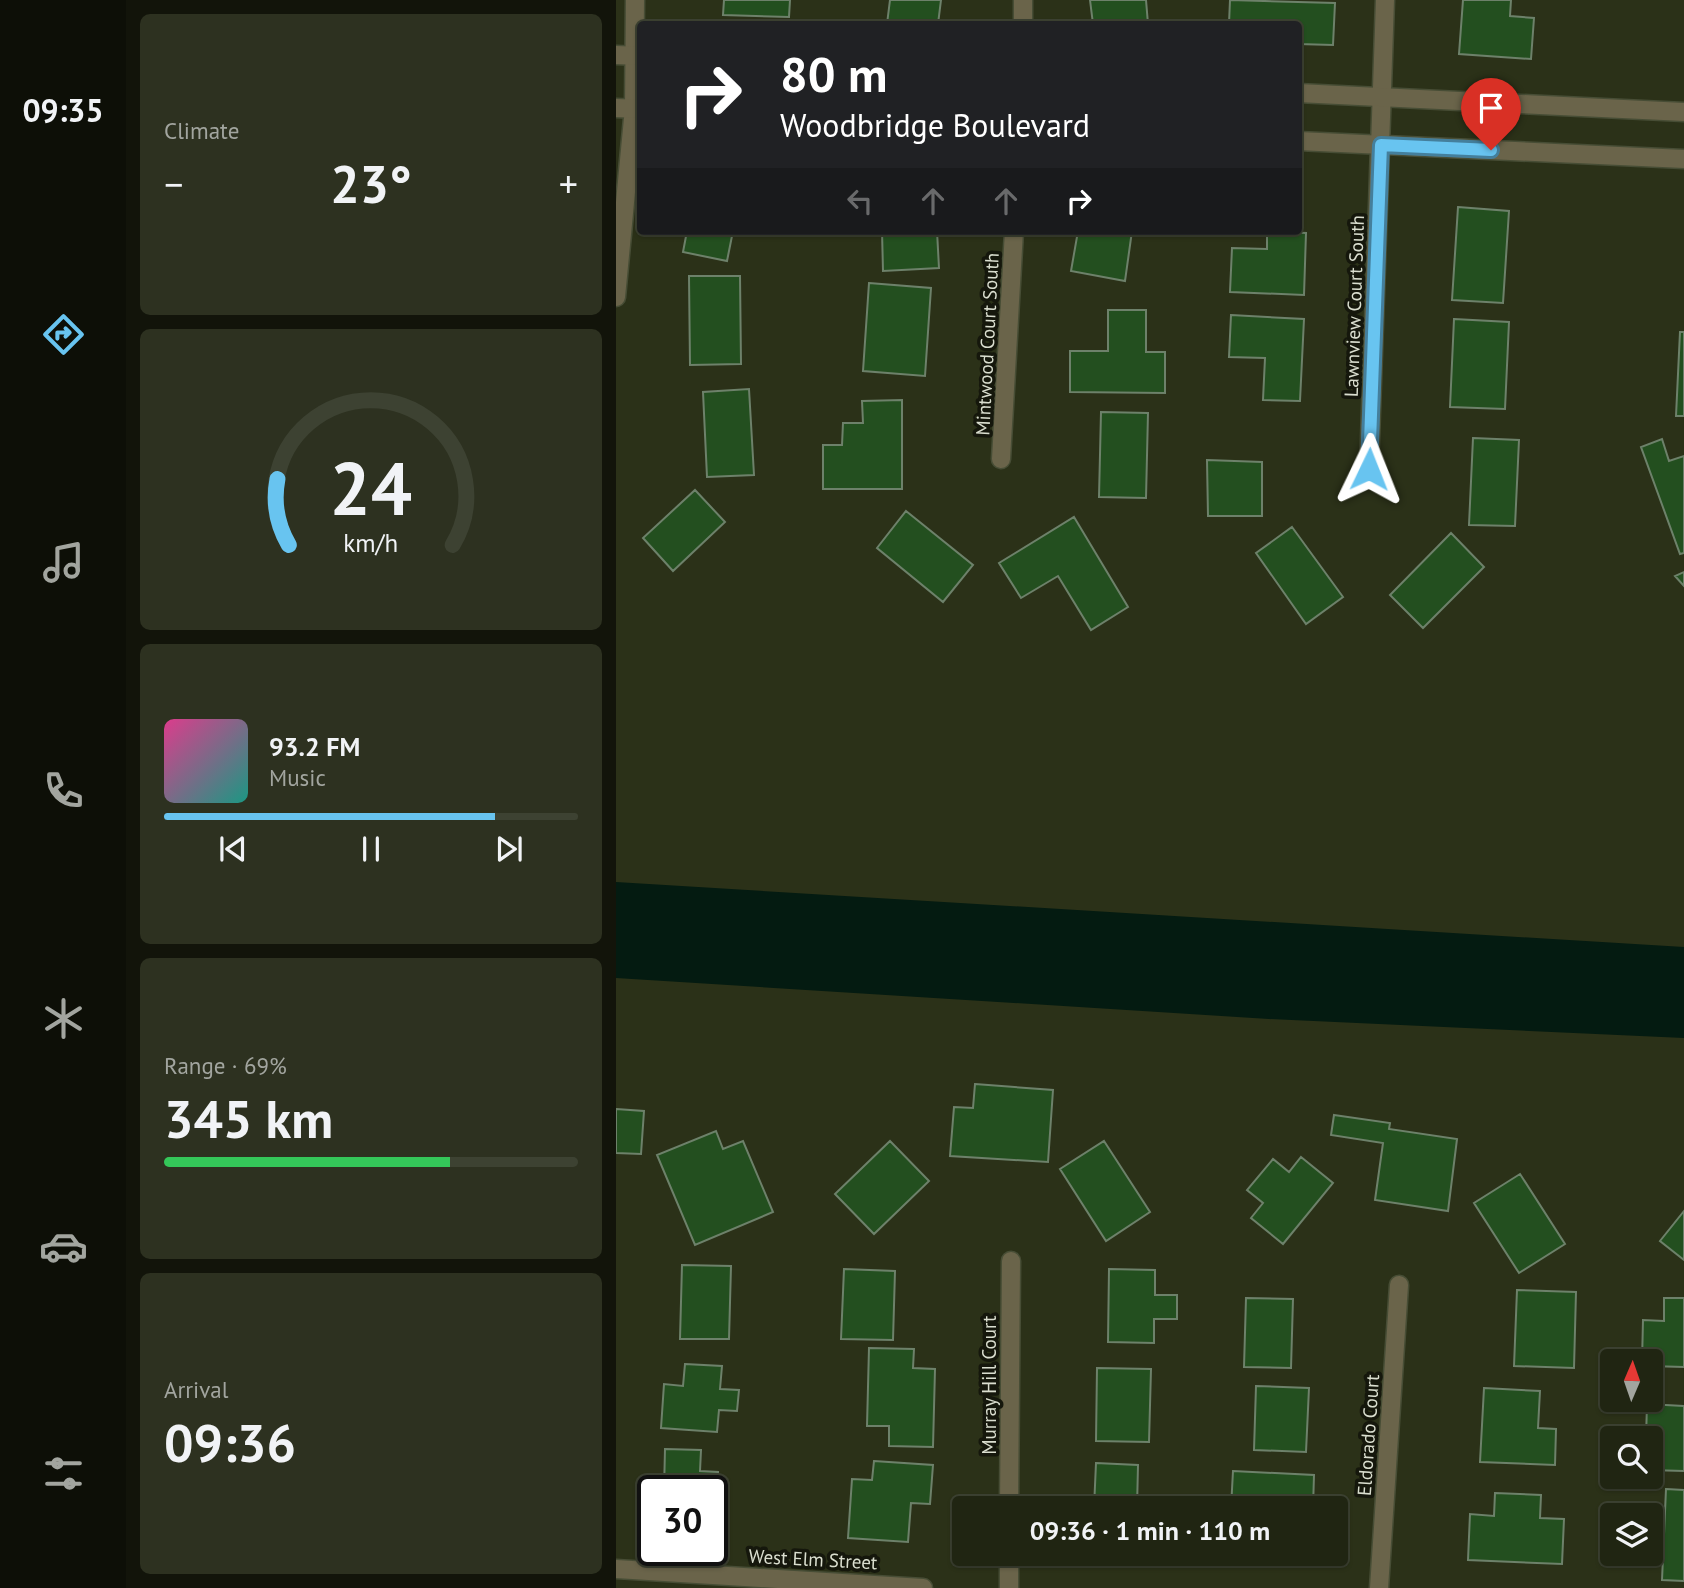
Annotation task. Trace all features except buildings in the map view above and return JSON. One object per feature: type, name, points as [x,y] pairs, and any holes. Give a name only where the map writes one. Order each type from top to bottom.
[{"type":"street","points":[[616,297],[635,0]]},
{"type":"street","points":[[1023,0],[1023,21]]},
{"type":"street","name":"Lawnview Court South","points":[[1369,469],[1385,0]]},
{"type":"street","points":[[1302,93],[1684,112]]},
{"type":"street","points":[[1302,141],[1684,159]]},
{"type":"street","name":"Mintwood Court South","points":[[1001,459],[1014,235]]},
{"type":"street","name":"Murray Hill Court","points":[[1009,1496],[1011,1261]]},
{"type":"street","name":"Eldorado Court","points":[[1379,1588],[1399,1284]]},
{"type":"street","points":[[1009,1566],[1009,1588]]},
{"type":"street","name":"West Elm Street","points":[[616,1569],[923,1588]]},
{"type":"shaded area","points":[[616,882],[1684,947],[1684,1038],[1269,1019],[616,978]]},
{"type":"route","points":[[1369,469],[1381,145],[1491,150]]}]
